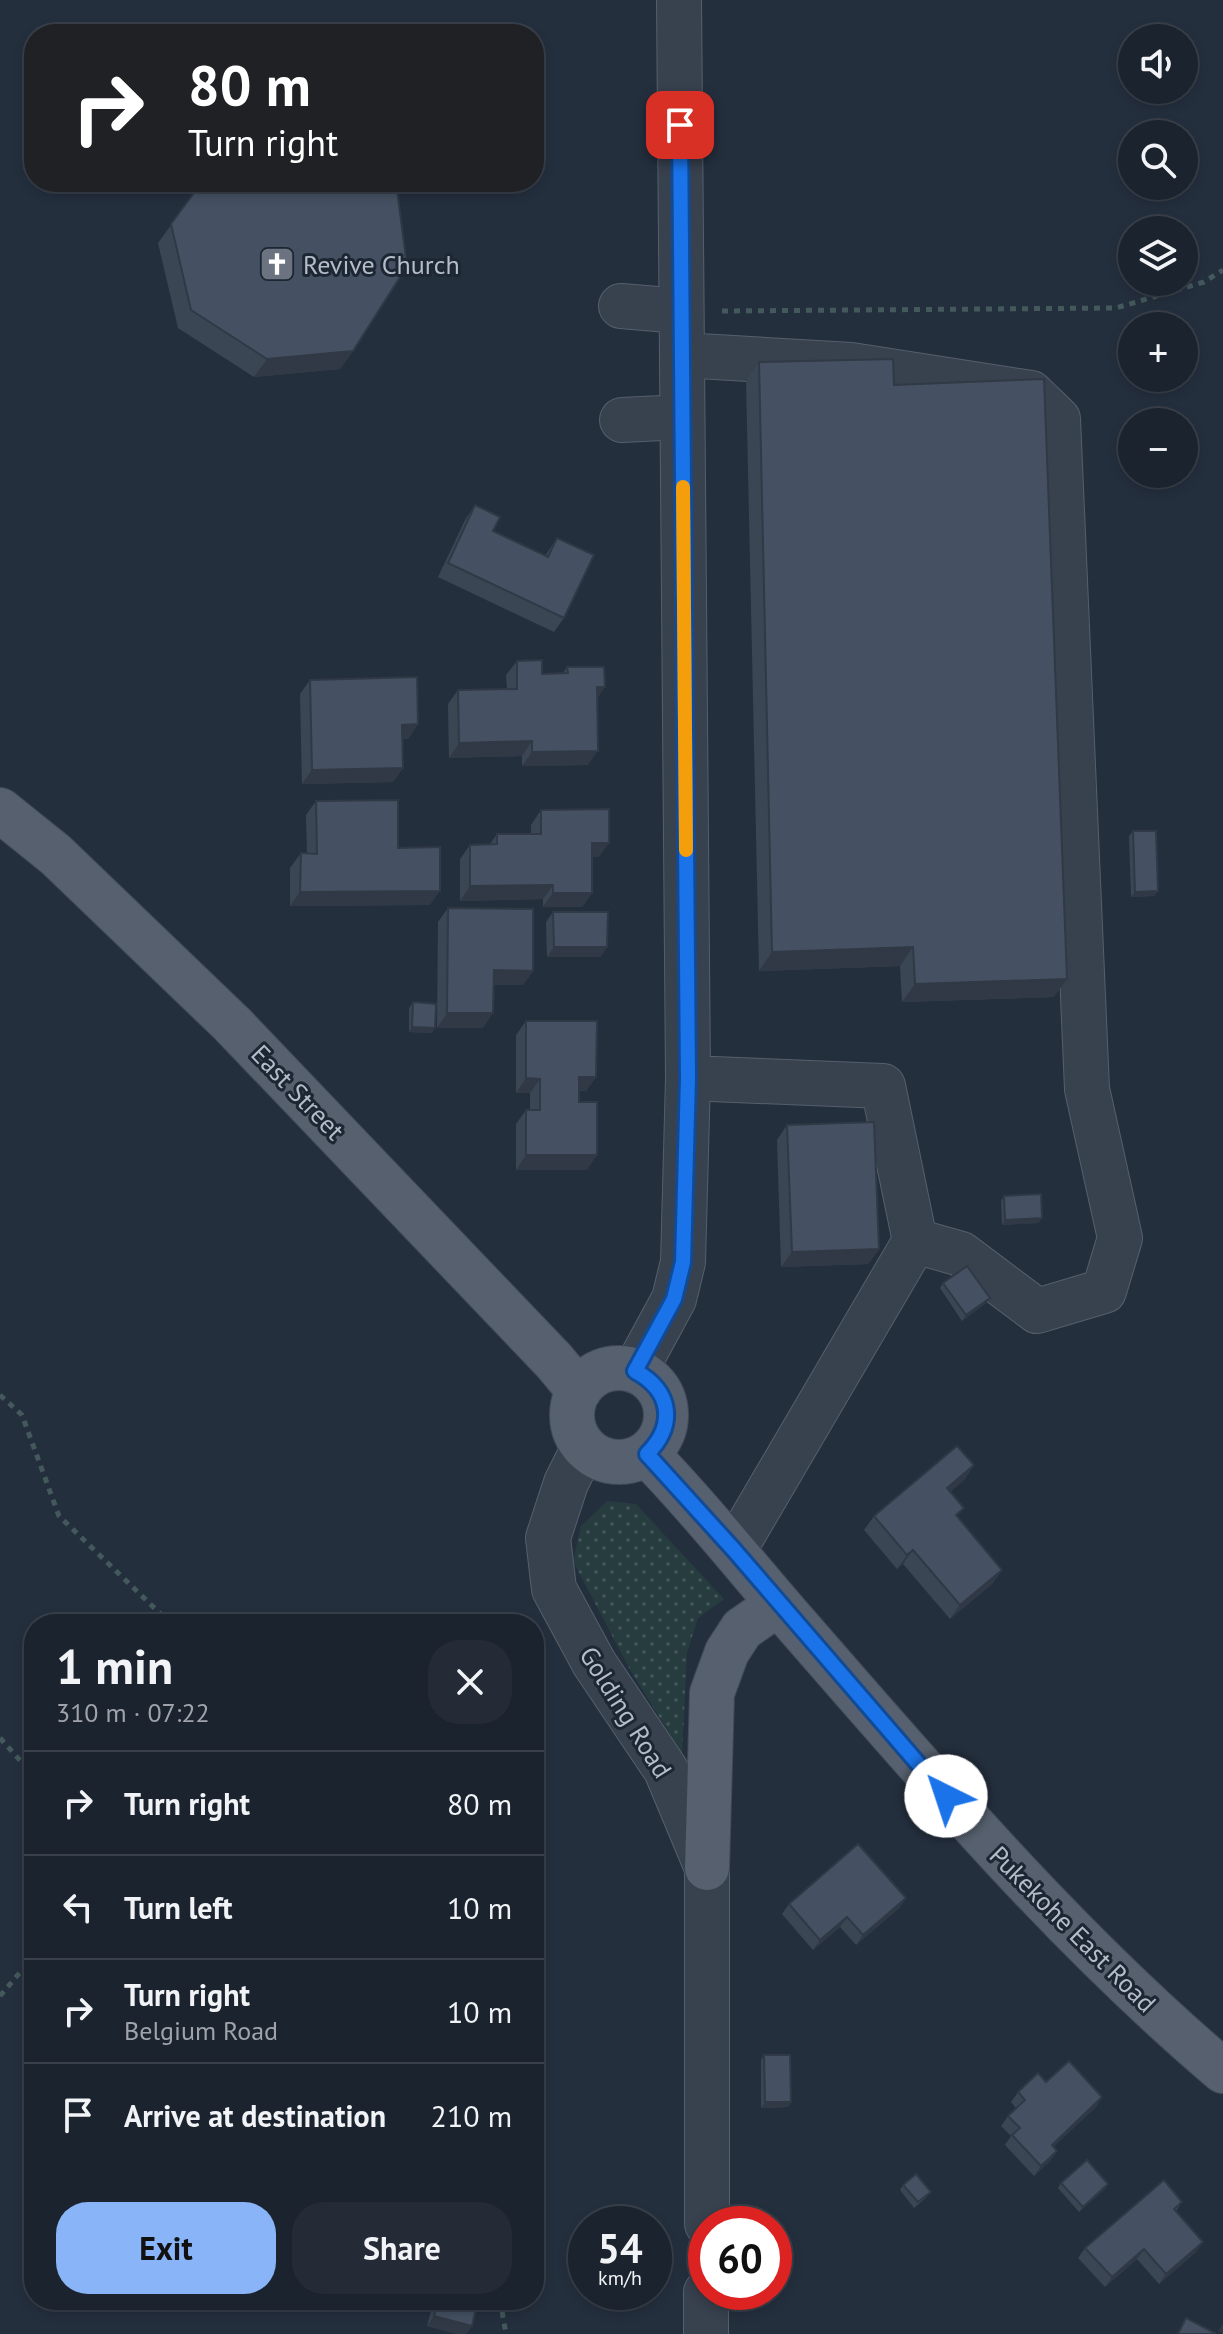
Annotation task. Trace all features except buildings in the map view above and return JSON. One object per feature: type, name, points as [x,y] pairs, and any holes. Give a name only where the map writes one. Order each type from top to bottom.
[{"type":"main road","name":"East Street","points":[[0,810],[56,855],[232,1024],[554,1361],[579,1391]]},
{"type":"main road","points":[[617,1367],[650,1379],[664,1400],[666,1422],[659,1442],[647,1454],[627,1462],[607,1461],[584,1447],[572,1420],[579,1391],[590,1378],[617,1367]]},
{"type":"main road","name":"Pukekohe East Road","points":[[647,1454],[988,1844],[1059,1919],[1223,2071]]},
{"type":"main road","points":[[707,1868],[712,1693],[727,1652],[742,1629],[778,1604]]},
{"type":"street","points":[[635,1371],[674,1299],[683,1262],[688,1078],[679,0]]},
{"type":"street","points":[[621,306],[681,311]]},
{"type":"street","points":[[682,355],[851,365],[1031,393],[1058,419],[1087,1089],[1120,1238],[1104,1291],[1037,1311],[961,1254],[915,1241]]},
{"type":"street","points":[[622,420],[682,417]]},
{"type":"street","points":[[688,1078],[883,1086],[915,1241],[734,1550]]},
{"type":"street","name":"Golding Road","points":[[584,1447],[566,1483],[548,1538],[554,1589],[594,1663],[666,1770],[707,1868],[707,2206]]},
{"type":"street","points":[[706,2310],[706,2334]]},
{"type":"path","points":[[681,311],[1116,308],[1204,282],[1223,270]]},
{"type":"path","points":[[0,1395],[22,1415],[59,1516],[161,1614]]},
{"type":"path","points":[[0,1738],[24,1765]]},
{"type":"path","points":[[0,1996],[24,1968]]},
{"type":"path","points":[[502,2310],[506,2334]]},
{"type":"green space","points":[[607,1501],[636,1504],[724,1599],[698,1618],[687,1653],[682,1754],[629,1668],[573,1561],[581,1526]]},
{"type":"slow traffic","points":[[683,487],[686,850]]},
{"type":"place","name":"Revive Church","points":[[277,264]]},
{"type":"route","points":[[680,125],[688,1078],[686,1202],[683,1262],[674,1299],[635,1371],[650,1379],[664,1400],[666,1422],[659,1442],[647,1454],[946,1796]]}]
